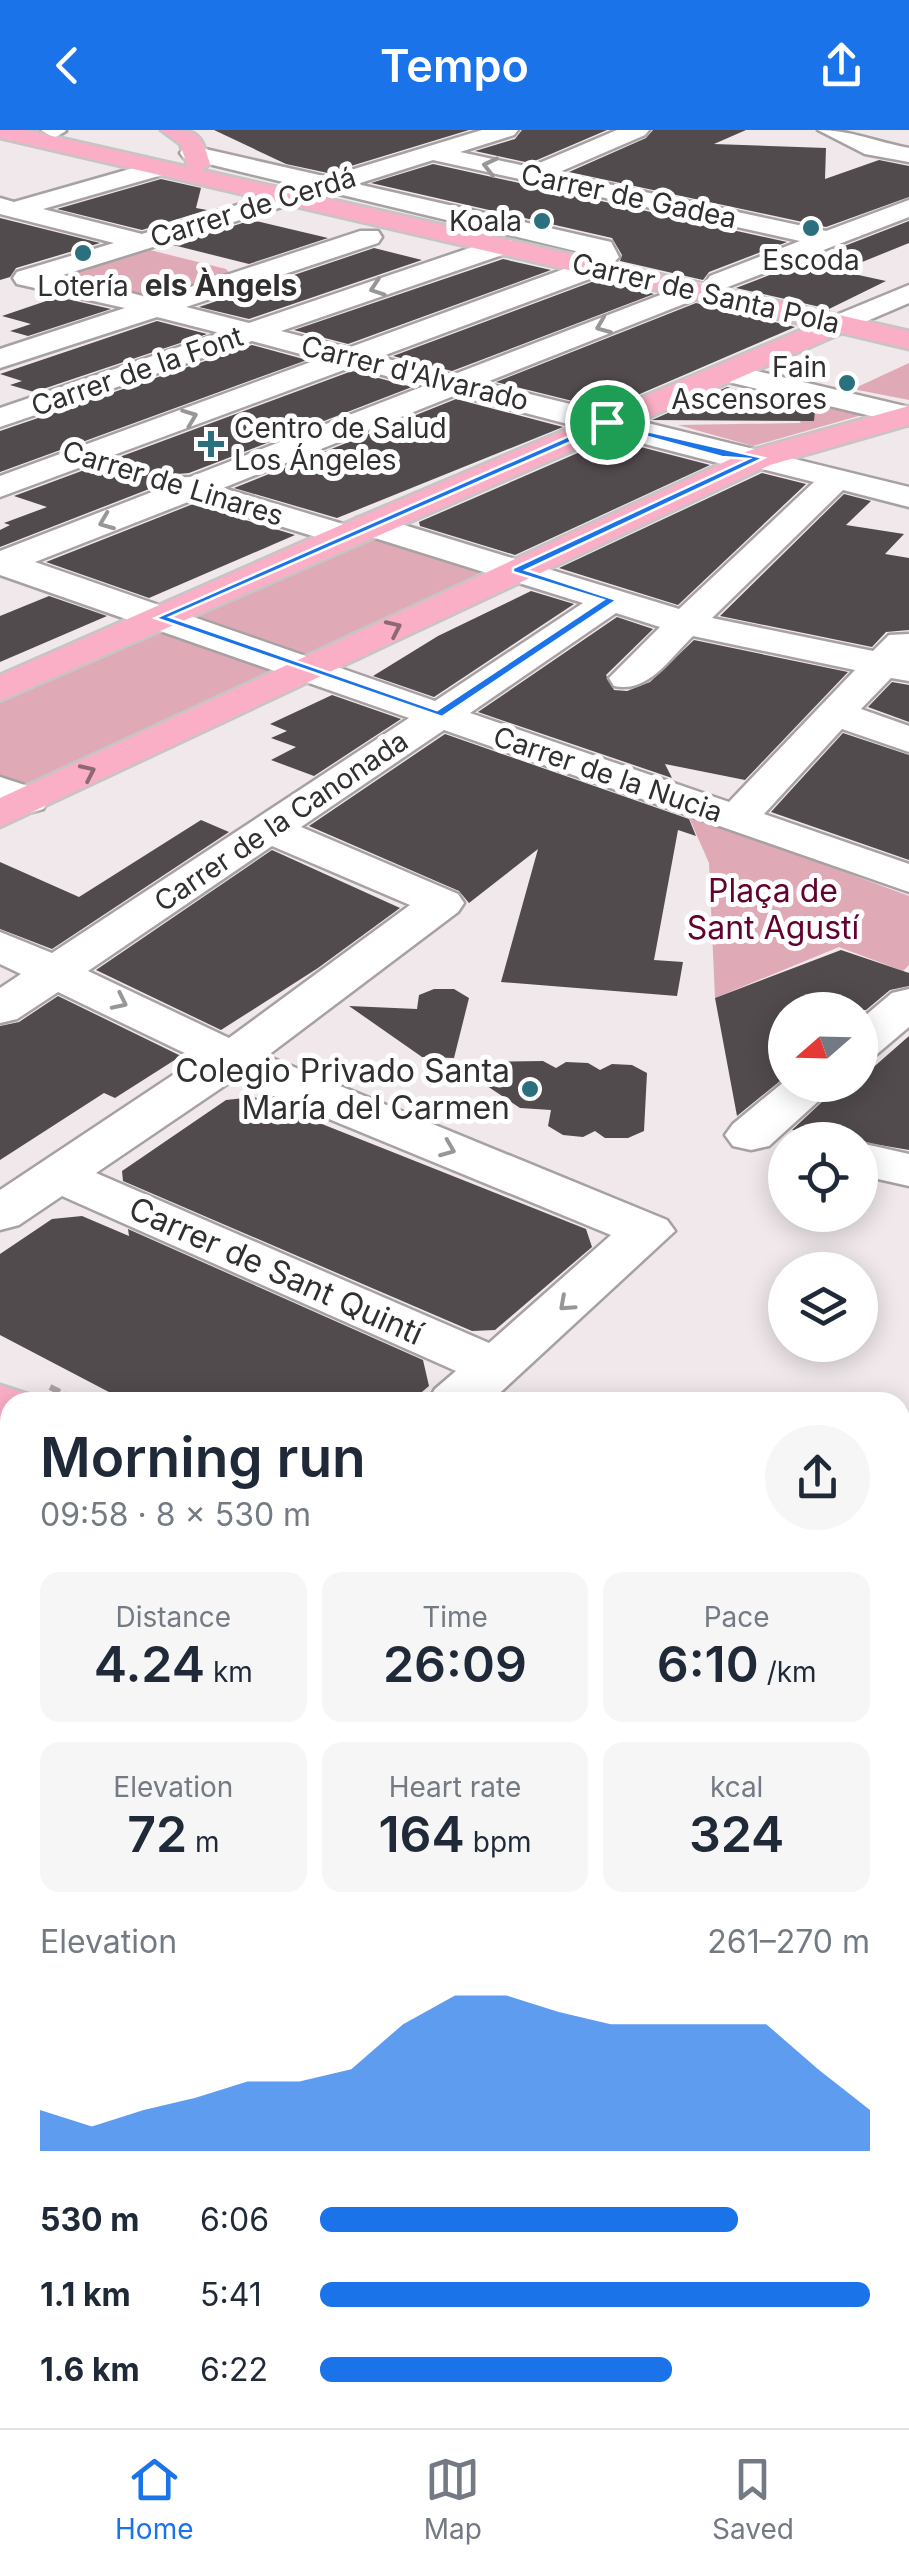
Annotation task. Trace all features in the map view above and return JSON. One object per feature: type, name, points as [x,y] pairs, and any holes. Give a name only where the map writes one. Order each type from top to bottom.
[{"type":"main road","points":[[0,130],[97,137],[195,158],[311,191],[600,262]]},
{"type":"main road","points":[[173,130],[191,140],[195,158]]},
{"type":"main road","points":[[26,163],[97,137],[160,168],[311,191]]},
{"type":"main road","name":"Carrer de Santa Pola","points":[[311,191],[502,246],[600,262],[851,319],[909,340]]},
{"type":"main road","name":"Carrer de Santa Pola","points":[[851,319],[907,303]]},
{"type":"main road","points":[[0,690],[357,530],[851,319]]},
{"type":"main road","points":[[9,801],[306,670],[760,458],[908,416]]},
{"type":"street","name":"Carrer de Cerdá","points":[[0,286],[506,130]]},
{"type":"street","points":[[532,175],[638,130]]},
{"type":"street","points":[[830,130],[873,149],[909,155]]},
{"type":"street","name":"Carrer de Gadea","points":[[432,153],[825,239]]},
{"type":"street","points":[[13,215],[160,168]]},
{"type":"street","points":[[1,563],[909,208]]},
{"type":"street","points":[[253,209],[462,259]]},
{"type":"street","points":[[77,226],[120,213]]},
{"type":"street","points":[[13,215],[77,226],[258,272]]},
{"type":"street","points":[[871,222],[909,230]]},
{"type":"street","points":[[0,359],[369,236]]},
{"type":"street","name":"Carrer de la Font","points":[[0,418],[502,246]]},
{"type":"street","points":[[0,262],[70,263]]},
{"type":"street","points":[[0,488],[600,262]]},
{"type":"street","name":"Carrer d'Alvarado","points":[[33,276],[722,454],[760,458],[909,497]]},
{"type":"street","points":[[727,373],[908,416]]},
{"type":"street","name":"Carrer de Linares","points":[[0,430],[190,488],[516,570],[684,623],[894,667]]},
{"type":"street","points":[[628,678],[838,477]]},
{"type":"street","name":"Carrer de la Nucia","points":[[1,563],[909,879]]},
{"type":"street","points":[[15,599],[59,582]]},
{"type":"street","name":"Carrer de la Canonada","points":[[0,1009],[612,600]]},
{"type":"street","points":[[736,819],[834,713],[894,667],[909,636]]},
{"type":"street","points":[[834,713],[909,740]]},
{"type":"street","points":[[0,1214],[234,1057],[442,903],[270,830]]},
{"type":"street","points":[[0,946],[297,1087],[648,1231],[467,1392]]},
{"type":"street","points":[[878,1029],[909,1002]]},
{"type":"street","points":[[781,1122],[797,1102]]},
{"type":"street","points":[[878,1164],[909,1170]]},
{"type":"street","name":"Carrer de Sant Quintí","points":[[57,1175],[496,1367]]},
{"type":"green space","points":[[150,250],[226,269],[232,276],[165,299],[148,300],[61,277],[63,270],[128,251]]},
{"type":"green space","points":[[909,363],[909,400],[853,389]]},
{"type":"green space","points":[[809,398],[869,413],[753,446],[678,425],[801,423],[789,406]]},
{"type":"green space","points":[[370,538],[489,572],[309,657],[194,626],[194,615]]},
{"type":"green space","points":[[156,632],[179,632],[273,670],[267,677],[37,785],[15,785],[0,779],[0,702]]},
{"type":"green space","name":"Plaça de Sant Agustí","points":[[687,813],[909,896],[909,965],[903,971],[839,947],[715,998],[709,863]]},
{"type":"building","points":[[214,130],[469,130],[328,173],[286,164]]},
{"type":"building","points":[[522,130],[607,130],[530,163],[475,151],[515,139]]},
{"type":"building","points":[[653,130],[746,130],[714,144],[826,148],[825,179],[879,160],[909,166],[909,197],[826,227],[569,172],[646,138]]},
{"type":"building","points":[[433,164],[787,242],[709,272],[703,280],[620,261],[622,255],[612,238],[371,183]]},
{"type":"building","points":[[161,179],[201,188],[196,208],[207,210],[142,230],[57,209]]},
{"type":"building","points":[[0,218],[100,243],[16,268],[10,277],[0,280]]},
{"type":"building","points":[[252,220],[328,238],[249,264],[173,245]]},
{"type":"building","points":[[909,221],[909,243],[840,271],[886,281],[829,309],[736,288]]},
{"type":"building","points":[[374,248],[422,260],[249,319],[199,307]]},
{"type":"building","points":[[503,259],[551,270],[348,344],[294,330]]},
{"type":"building","points":[[597,280],[654,294],[452,371],[393,356]]},
{"type":"building","points":[[58,297],[111,309],[28,336],[10,331],[31,324],[2,316]]},
{"type":"building","points":[[696,303],[795,327],[605,409],[496,382]]},
{"type":"building","points":[[157,321],[207,334],[34,392],[10,385],[22,381],[0,374]]},
{"type":"building","points":[[252,345],[307,360],[0,472],[0,431]]},
{"type":"building","points":[[352,371],[412,387],[189,473],[166,475],[162,484],[0,547],[0,530],[10,525],[4,523],[47,507],[14,496]]},
{"type":"building","points":[[727,387],[815,410],[814,421],[652,420]]},
{"type":"building","points":[[456,399],[563,427],[337,518],[234,488]]},
{"type":"building","points":[[610,439],[710,465],[515,555],[420,526],[419,522]]},
{"type":"building","points":[[762,473],[806,484],[678,605],[559,568]]},
{"type":"building","points":[[844,494],[871,501],[846,525],[904,534],[885,554],[909,558],[909,630],[886,632],[872,647],[720,616]]},
{"type":"building","points":[[193,504],[295,535],[149,598],[46,562]]},
{"type":"building","points":[[531,591],[574,604],[434,697],[373,676],[438,636]]},
{"type":"building","points":[[49,596],[107,616],[0,662],[0,616]]},
{"type":"building","points":[[617,617],[653,629],[606,675],[614,690],[627,691],[650,682],[694,640],[848,672],[745,780],[665,764],[672,778],[478,712]]},
{"type":"building","points":[[892,682],[909,685],[909,722],[868,707]]},
{"type":"building","points":[[332,695],[401,719],[314,776],[271,760],[296,747],[271,738],[287,731],[270,724]]},
{"type":"building","points":[[843,733],[909,755],[909,860],[771,812]]},
{"type":"building","points":[[445,734],[689,819],[696,836],[678,830],[654,960],[683,962],[677,996],[501,982],[538,849],[469,903],[459,891],[309,826]]},
{"type":"building","points":[[201,820],[229,832],[52,949],[0,929],[0,862],[79,897]]},
{"type":"building","points":[[272,850],[400,908],[318,968],[221,1030],[96,970]]},
{"type":"building","points":[[841,950],[909,973],[909,986],[890,990],[878,1000],[878,992],[768,992],[768,1091],[737,1116],[715,998]]},
{"type":"building","points":[[434,989],[454,989],[469,998],[454,1058],[422,1057],[349,1006],[417,1009],[419,995]]},
{"type":"building","points":[[58,996],[181,1056],[115,1098],[104,1093],[0,1160],[0,1026],[19,1022]]},
{"type":"building","points":[[909,1036],[909,1150],[878,1145],[878,1122],[801,1122],[822,1102],[878,1102],[878,1063]]},
{"type":"building","points":[[543,1061],[556,1068],[566,1062],[588,1063],[600,1070],[612,1064],[632,1065],[647,1073],[644,1131],[628,1138],[605,1138],[595,1131],[583,1137],[563,1135],[548,1126],[551,1110],[520,1108],[451,1062]]},
{"type":"building","points":[[254,1097],[586,1229],[592,1247],[495,1330],[472,1331],[123,1181],[122,1171],[226,1100]]},
{"type":"building","points":[[82,1216],[129,1236],[128,1229],[423,1360],[429,1386],[422,1392],[109,1392],[0,1335],[0,1254],[52,1219]]},
{"type":"place","name":"Koala","points":[[542,221]]},
{"type":"place","name":"Escoda","points":[[811,228]]},
{"type":"place","name":"Lotería","points":[[83,253]]},
{"type":"place","name":"Fain Ascensores","points":[[847,383]]},
{"type":"place","name":"Centro de Salud Los Ángeles","points":[[211,444]]},
{"type":"place","name":"Colegio Privado Santa María del Carmen","points":[[530,1089]]},
{"type":"district","name":"els Àngels","points":[[221,286]]},
{"type":"route","points":[[607,422],[722,454],[760,458],[516,570],[612,600],[438,714],[160,618],[369,525],[607,422]]}]
